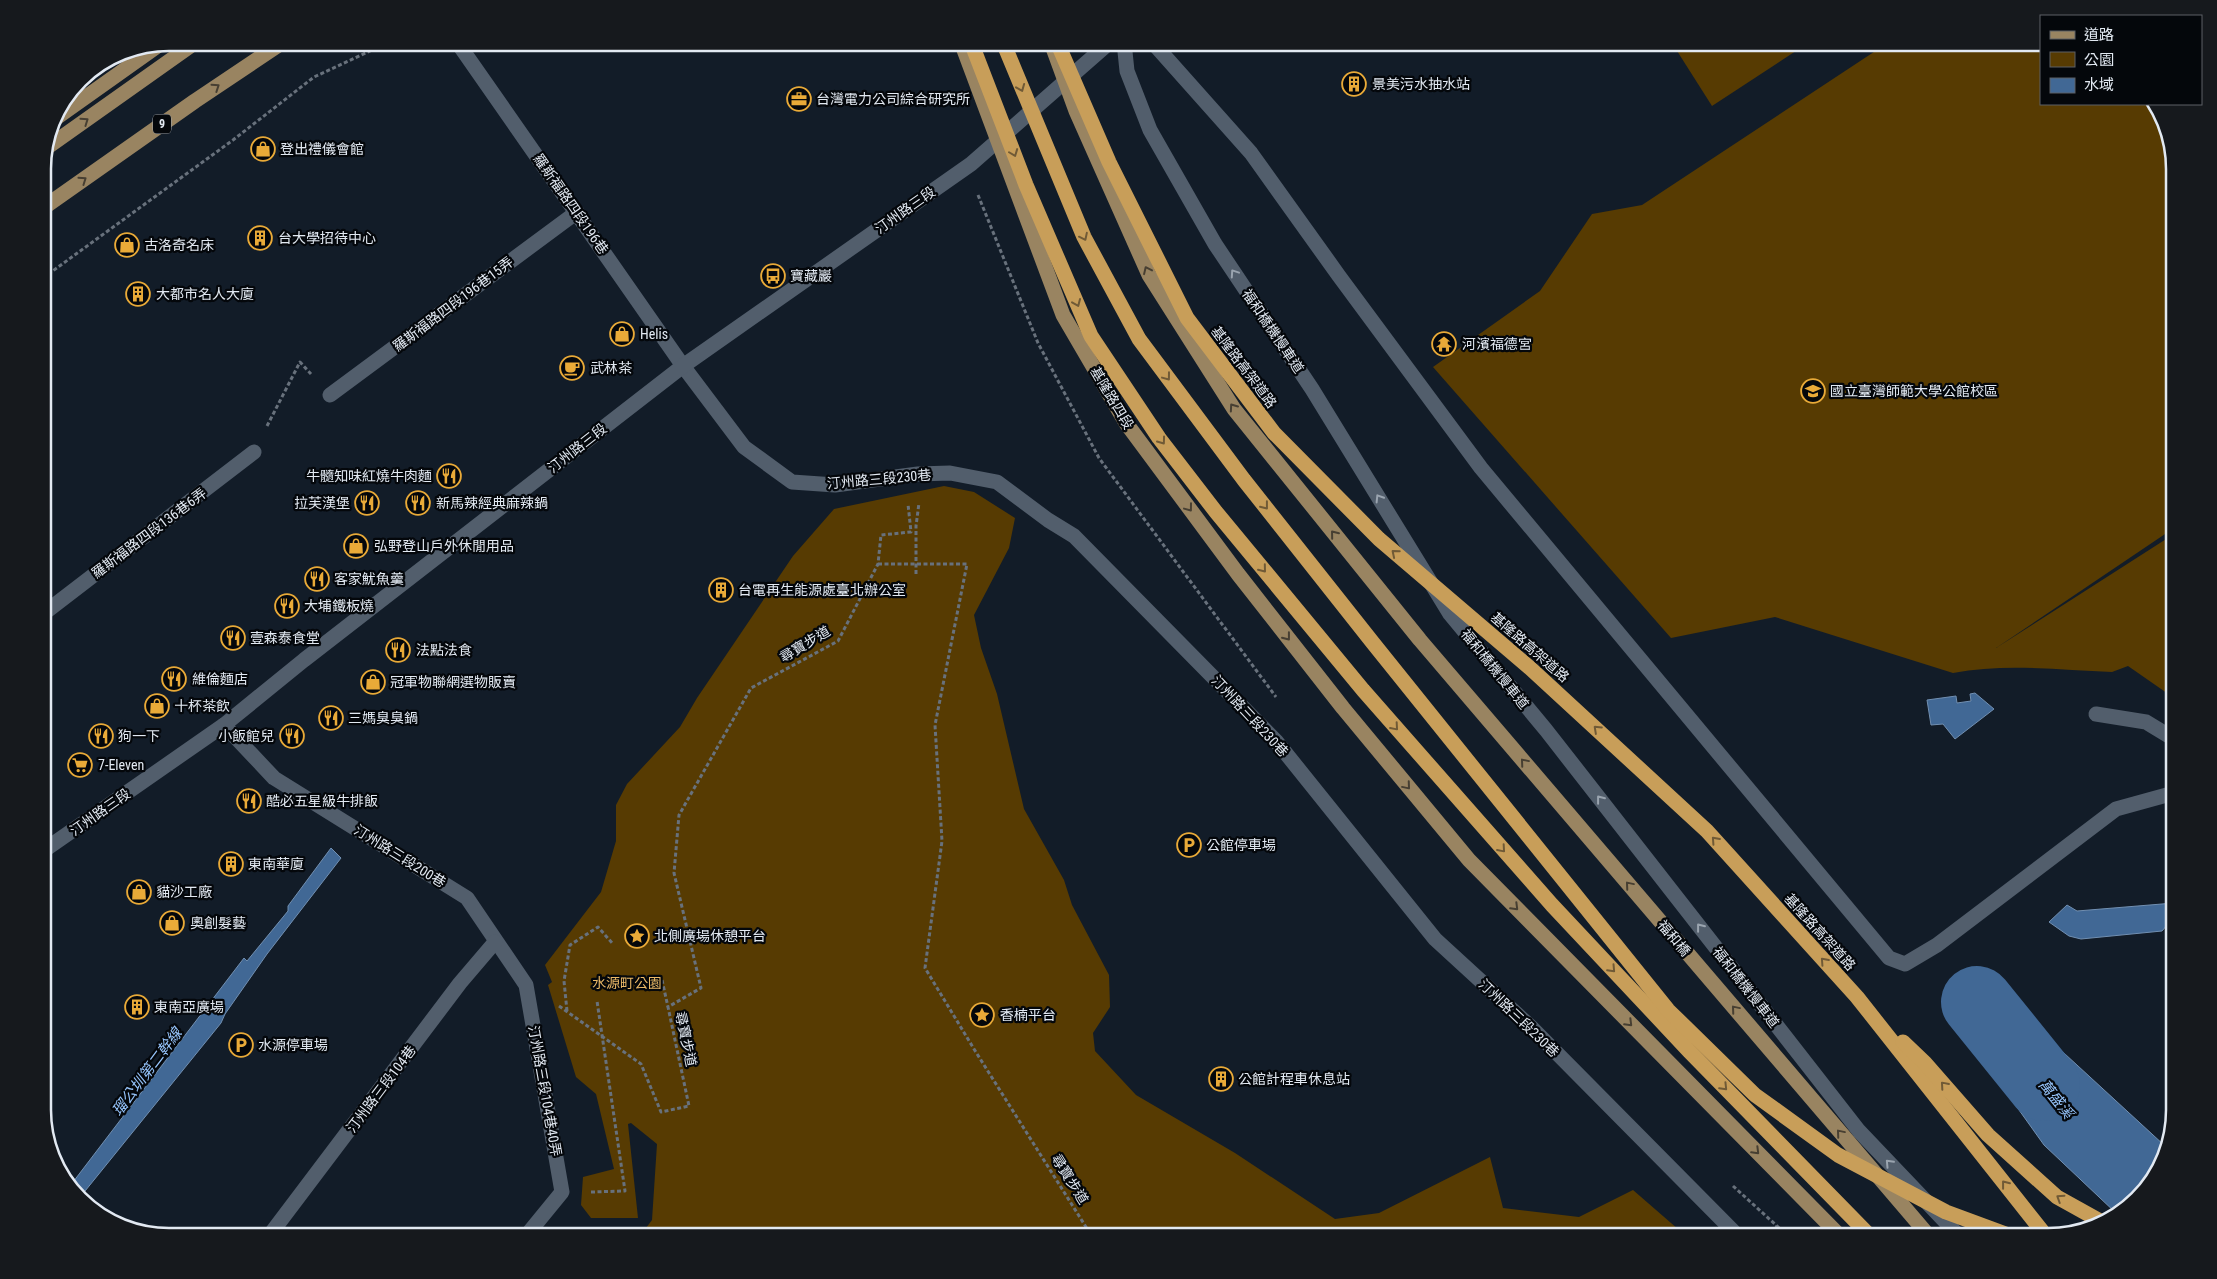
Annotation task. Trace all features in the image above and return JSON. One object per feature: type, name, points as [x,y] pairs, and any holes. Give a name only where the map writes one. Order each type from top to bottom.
[{"type":"highway","points":[[975,51],[1026,185],[1091,336],[1159,438],[1216,512],[1363,690],[1552,905],[1688,1051],[1862,1228]]},
{"type":"highway","points":[[1007,51],[1084,237],[1139,339],[1244,480],[1668,1010],[1755,1095],[1838,1155],[1946,1212],[1989,1228]]},
{"type":"highway","name":"基隆路高架道路","points":[[1061,51],[1109,162],[1187,318],[1274,433],[1379,539],[1530,668],[1707,831],[1857,997],[2040,1228]]},
{"type":"highway","points":[[1857,997],[1925,1063],[1988,1135],[2057,1197],[2095,1218]]},
{"type":"main road","points":[[54,143],[183,51]]},
{"type":"main road","name":"9","points":[[52,202],[195,101],[270,51]]},
{"type":"main road","name":"基隆路四段","points":[[964,51],[1015,191],[1063,314],[1126,423],[1238,574],[1343,708],[1469,860],[1832,1228]]},
{"type":"main road","points":[[1054,51],[1065,82]]},
{"type":"main road","points":[[67,110],[145,54]]},
{"type":"main road","name":"福和橋","points":[[1065,82],[1089,141],[1149,275],[1234,410],[1420,640],[1921,1228]]},
{"type":"street","name":"羅斯福路四段196巷","points":[[464,51],[683,366]]},
{"type":"street","name":"汀州路三段","points":[[52,845],[224,724],[683,366],[971,164],[1100,51]]},
{"type":"street","name":"福和橋機慢車道","points":[[1125,51],[1127,70],[1150,130],[1215,244],[1312,389],[1450,614],[1546,730],[1859,1130],[1951,1228]]},
{"type":"street","points":[[1161,51],[1252,153],[1339,276],[1481,468],[1889,958],[1905,964],[1937,944],[2116,809],[2166,794]]},
{"type":"street","name":"羅斯福路四段196巷15弄","points":[[330,395],[577,212]]},
{"type":"street","name":"汀州路三段230巷","points":[[683,366],[744,447],[792,482],[835,485],[918,474],[950,473],[997,482],[1048,520],[1074,536],[1276,742],[1435,939],[1531,1027],[1730,1228]]},
{"type":"street","name":"羅斯福路四段136巷6弄","points":[[52,607],[254,452]]},
{"type":"street","points":[[2096,714],[2146,722],[2166,734]]},
{"type":"street","name":"汀州路三段200巷","points":[[224,724],[274,778],[467,898],[495,942]]},
{"type":"street","name":"汀州路三段104巷40弄","points":[[495,942],[526,985],[562,1192]]},
{"type":"street","name":"汀州路三段104巷","points":[[275,1228],[460,984],[495,942]]},
{"type":"street","points":[[533,1228],[562,1192]]},
{"type":"path","points":[[52,271],[233,140],[314,76],[368,51]]},
{"type":"path","points":[[254,452],[300,362],[330,395]]},
{"type":"path","points":[[916,574],[916,526],[919,505],[918,474]]},
{"type":"path","points":[[878,564],[881,535],[911,532],[908,503]]},
{"type":"path","name":"尋寶步道","points":[[603,1036],[641,1064],[662,1112],[689,1106],[668,1007],[701,988],[674,873],[679,815],[752,688],[838,641],[878,564],[967,564],[935,725],[942,841],[925,968],[1088,1228]]},
{"type":"path","points":[[1261,677],[1278,699]]},
{"type":"path","points":[[567,1011],[564,981],[570,945],[598,927],[613,944]]},
{"type":"path","points":[[662,980],[668,1007]]},
{"type":"path","points":[[562,1192],[625,1191],[597,1001]]},
{"type":"path","points":[[554,1002],[603,1036]]},
{"type":"path","points":[[1727,1181],[1777,1226]]},
{"type":"green space","points":[[1677,51],[1796,51],[1712,106]]},
{"type":"green space","name":"國立臺灣師範大學公館校區","points":[[1875,51],[2040,51],[2040,105],[2147,105],[2157,124],[2165,154],[2165,534],[1996,648],[2165,540],[2166,692],[2128,666],[2112,672],[1992,668],[1953,673],[1775,617],[1671,638],[1433,367],[1540,291],[1592,214],[1642,205]]},
{"type":"green space","name":"水源町公園","points":[[944,486],[974,492],[1015,518],[1009,548],[974,615],[981,648],[997,694],[1024,809],[1064,880],[1072,905],[1109,975],[1110,1007],[1093,1033],[1095,1051],[1136,1095],[1235,1153],[1335,1219],[1379,1213],[1490,1157],[1503,1208],[1579,1217],[1633,1190],[1677,1228],[646,1228],[652,1220],[657,1144],[631,1123],[628,1124],[638,1218],[591,1218],[581,1205],[583,1177],[614,1169],[596,1094],[576,1077],[548,985],[552,982],[545,965],[601,892],[616,841],[616,805],[627,784],[680,727],[697,698],[793,556],[834,509]]},
{"type":"water","points":[[1975,693],[1994,709],[1955,739],[1943,724],[1931,725],[1927,700],[1956,696],[1957,703],[1971,701],[1970,694]]},
{"type":"water","points":[[331,848],[341,858],[267,954],[225,1014],[221,1023],[84,1192],[75,1180],[244,958],[247,961],[288,911],[288,906]]},
{"type":"water","points":[[2166,904],[2166,927],[2162,931],[2081,939],[2069,936],[2049,922],[2067,905],[2077,911]]},
{"type":"water","points":[[2001,991],[2015,1008],[2161,1143],[2150,1169],[2131,1193],[2112,1209],[2044,1145],[1959,1026]]},
{"type":"waterway","name":"萬盛溪","points":[[1977,1002],[2044,1085]]},
{"type":"place","name":"景美污水抽水站","points":[[1354,84]]},
{"type":"place","name":"台灣電力公司綜合研究所","points":[[799,99]]},
{"type":"place","name":"登出禮儀會館","points":[[263,149]]},
{"type":"place","name":"台大學招待中心","points":[[260,238]]},
{"type":"place","name":"古洛奇名床","points":[[127,245]]},
{"type":"place","name":"寶藏巖","points":[[773,276]]},
{"type":"place","name":"大都市名人大廈","points":[[138,294]]},
{"type":"place","name":"Helis","points":[[622,334]]},
{"type":"place","name":"河濱福德宮","points":[[1444,344]]},
{"type":"place","name":"武林茶","points":[[572,368]]},
{"type":"place","name":"國立臺灣師範大學公館校區","points":[[1813,391]]},
{"type":"place","name":"牛髓知味紅燒牛肉麵","points":[[449,476]]},
{"type":"place","name":"拉芙漢堡","points":[[367,503]]},
{"type":"place","name":"新馬辣經典麻辣鍋","points":[[418,503]]},
{"type":"place","name":"弘野登山戶外休閒用品","points":[[356,546]]},
{"type":"place","name":"客家魷魚羹","points":[[317,579]]},
{"type":"place","name":"台電再生能源處臺北辦公室","points":[[721,590]]},
{"type":"place","name":"大埔鐵板燒","points":[[287,606]]},
{"type":"place","name":"壹森泰食堂","points":[[233,638]]},
{"type":"place","name":"法點法食","points":[[398,650]]},
{"type":"place","name":"維倫麵店","points":[[174,679]]},
{"type":"place","name":"冠軍物聯網選物販賣","points":[[373,682]]},
{"type":"place","name":"十杯茶飲","points":[[157,706]]},
{"type":"place","name":"三媽臭臭鍋","points":[[331,718]]},
{"type":"place","name":"狗一下","points":[[101,736]]},
{"type":"place","name":"小飯館兒","points":[[292,736]]},
{"type":"place","name":"7-Eleven","points":[[80,765]]},
{"type":"place","name":"酷必五星級牛排飯","points":[[249,801]]},
{"type":"place","name":"公館停車場","points":[[1189,845]]},
{"type":"place","name":"東南華廈","points":[[231,864]]},
{"type":"place","name":"貓沙工廠","points":[[139,892]]},
{"type":"place","name":"奧創髮藝","points":[[172,923]]},
{"type":"place","name":"北側廣場休憩平台","points":[[637,936]]},
{"type":"place","name":"東南亞廣場","points":[[137,1007]]},
{"type":"place","name":"香楠平台","points":[[982,1015]]},
{"type":"place","name":"水源停車場","points":[[241,1045]]},
{"type":"place","name":"公館計程車休息站","points":[[1221,1079]]},
{"type":"water label","name":"瑠公圳第二幹線","points":[[147,1072]]}]
